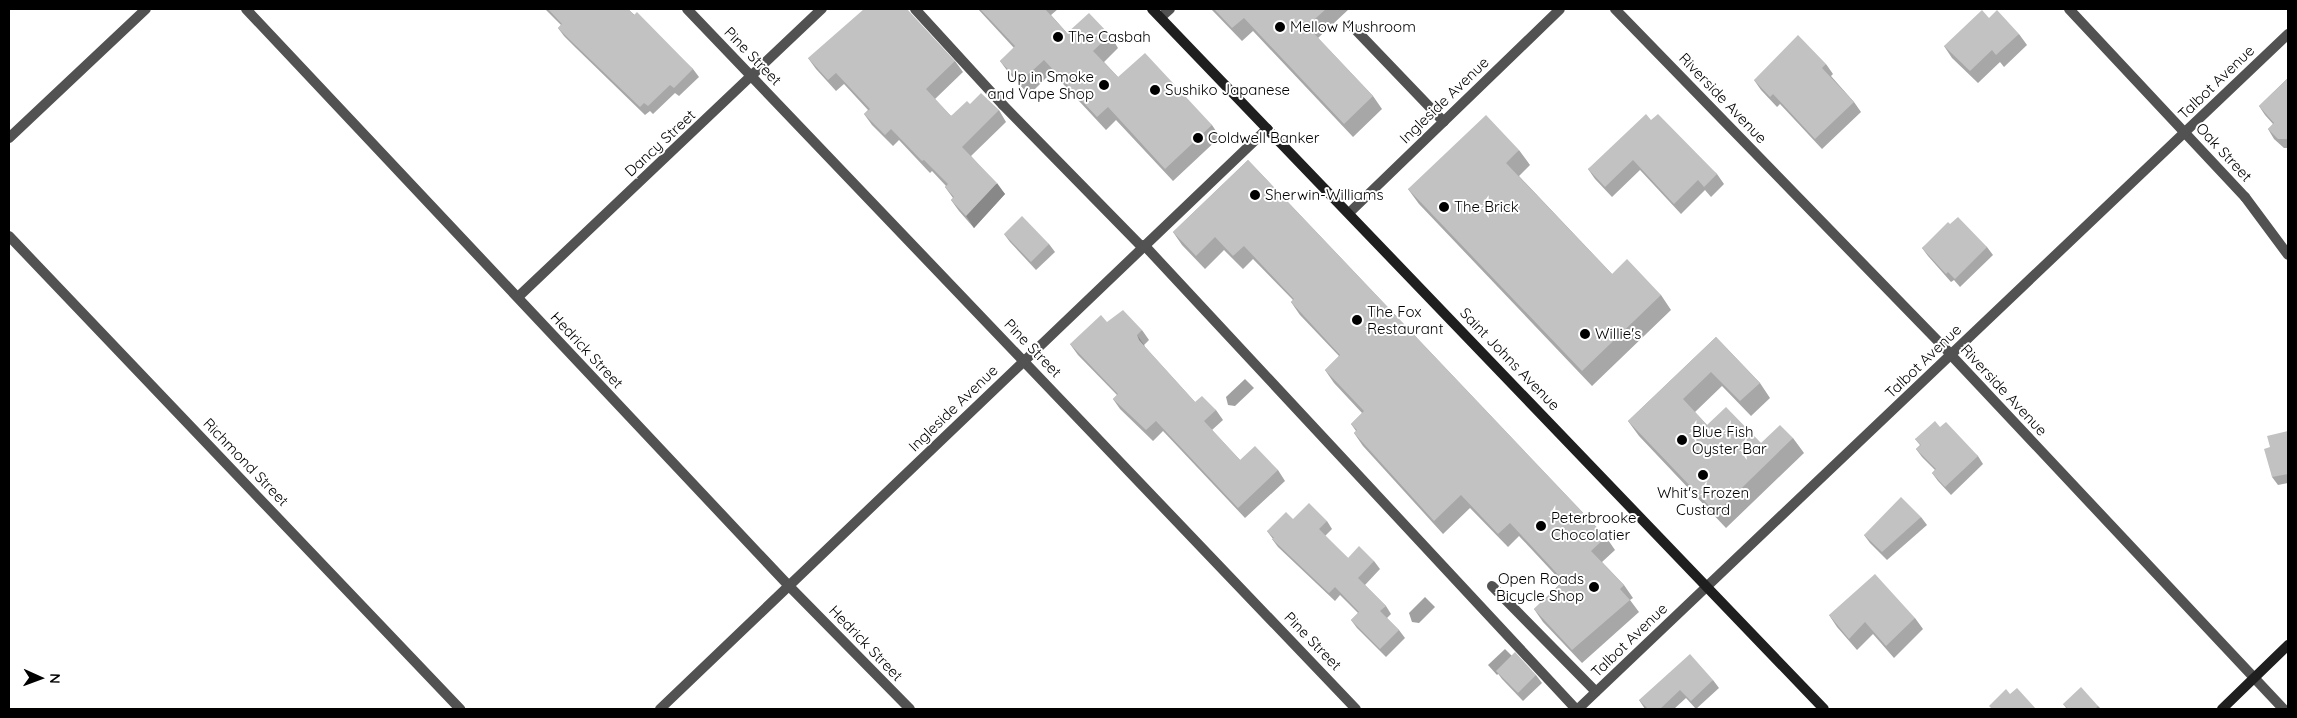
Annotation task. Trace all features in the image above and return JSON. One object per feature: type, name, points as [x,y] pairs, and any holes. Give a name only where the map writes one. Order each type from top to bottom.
[{"type":"main road","name":"Saint Johns Avenue","points":[[1152,9],[1824,709]]},
{"type":"main road","points":[[2222,709],[2288,645]]},
{"type":"street","points":[[9,138],[146,9]]},
{"type":"street","name":"Hedrick Street","points":[[246,9],[788,585],[910,709]]},
{"type":"street","name":"Pine Street","points":[[687,9],[1356,709]]},
{"type":"street","name":"Dancy Street","points":[[518,297],[822,9]]},
{"type":"street","points":[[915,9],[1003,105],[1143,246],[1577,709]]},
{"type":"street","points":[[1161,17],[1170,9]]},
{"type":"street","name":"Ingleside Avenue","points":[[1349,213],[1560,9]]},
{"type":"street","name":"Riverside Avenue","points":[[1615,9],[1950,355],[2284,709]]},
{"type":"street","name":"Oak Street","points":[[2069,9],[2245,197],[2288,255]]},
{"type":"street","points":[[1351,25],[1444,122]]},
{"type":"street","name":"Talbot Avenue","points":[[1577,709],[2288,34]]},
{"type":"street","name":"Ingleside Avenue","points":[[660,709],[1267,129]]},
{"type":"street","name":"Richmond Street","points":[[9,236],[460,709]]},
{"type":"street","points":[[1492,586],[1596,692]]},
{"type":"shaded area","points":[[1245,379],[1254,388],[1235,406],[1228,405],[1226,397]]},
{"type":"shaded area","points":[[1425,597],[1435,607],[1419,623],[1412,622],[1409,613]]},
{"type":"shaded area","points":[[1505,649],[1514,658],[1497,675],[1488,665]]},
{"type":"building","points":[[548,9],[628,9],[634,15],[637,12],[693,69],[674,88],[670,85],[648,106],[644,103],[640,107],[558,28],[562,24]]},
{"type":"building","points":[[864,9],[907,9],[955,61],[926,89],[951,116],[967,101],[970,104],[981,93],[999,110],[962,147],[997,183],[966,216],[951,200],[954,197],[945,187],[948,184],[924,160],[922,161],[891,129],[885,135],[864,114],[870,109],[836,73],[828,80],[808,58]]},
{"type":"building","points":[[980,9],[1045,9],[1067,33],[1089,13],[1110,35],[1093,51],[1118,77],[1145,53],[1212,125],[1165,169],[1108,107],[1097,117],[1044,60],[1020,82],[1000,61],[1015,46]]},
{"type":"building","points":[[1214,9],[1326,9],[1307,26],[1373,96],[1344,124],[1244,18],[1232,28]]},
{"type":"building","points":[[1982,10],[1989,18],[1997,10],[2019,34],[1996,55],[1992,50],[1970,71],[1944,46]]},
{"type":"building","points":[[1798,35],[1826,64],[1822,68],[1854,102],[1815,139],[1773,94],[1770,97],[1754,80]]},
{"type":"building","points":[[2288,78],[2288,139],[2278,139],[2268,129],[2274,123],[2259,106]]},
{"type":"building","points":[[1646,114],[1651,120],[1658,114],[1717,174],[1704,187],[1698,180],[1674,204],[1633,160],[1605,187],[1588,169]]},
{"type":"building","points":[[1486,115],[1519,150],[1506,163],[1612,274],[1627,259],[1661,295],[1582,371],[1408,189]]},
{"type":"building","points":[[1248,160],[1606,537],[1591,551],[1624,585],[1620,589],[1630,600],[1572,650],[1534,609],[1564,581],[1510,523],[1498,534],[1461,495],[1434,521],[1354,433],[1357,430],[1351,424],[1364,411],[1325,370],[1340,355],[1291,302],[1294,299],[1244,246],[1233,256],[1215,237],[1196,256],[1173,232]]},
{"type":"building","points":[[1022,216],[1049,244],[1031,262],[1004,234]]},
{"type":"building","points":[[1958,217],[1987,247],[1955,279],[1948,272],[1946,274],[1922,248],[1948,222],[1950,224]]},
{"type":"building","points":[[1123,310],[1142,330],[1137,335],[1139,340],[1195,402],[1202,396],[1216,410],[1204,421],[1240,460],[1255,446],[1278,470],[1238,508],[1156,421],[1146,430],[1113,399],[1118,394],[1070,344],[1101,315],[1107,322]]},
{"type":"building","points":[[1716,337],[1760,383],[1740,401],[1711,372],[1683,399],[1707,425],[1726,407],[1761,443],[1780,425],[1793,438],[1716,513],[1628,421]]},
{"type":"building","points":[[1935,421],[1940,427],[1946,422],[1978,456],[1945,487],[1932,473],[1936,469],[1916,449],[1921,445],[1915,439]]},
{"type":"building","points":[[2288,431],[2288,474],[2272,477],[2264,449],[2270,447],[2267,436]]},
{"type":"building","points":[[1901,497],[1921,517],[1882,552],[1864,535]]},
{"type":"building","points":[[1309,503],[1327,521],[1319,529],[1348,558],[1359,546],[1374,561],[1358,578],[1386,606],[1380,611],[1399,630],[1380,649],[1351,620],[1359,612],[1335,587],[1329,593],[1272,539],[1274,538],[1267,531],[1286,512],[1293,519]]},
{"type":"building","points":[[1875,574],[1915,618],[1886,646],[1865,622],[1849,639],[1829,615]]},
{"type":"building","points":[[1515,652],[1536,675],[1518,693],[1496,671]]},
{"type":"building","points":[[1690,654],[1713,680],[1691,701],[1680,690],[1660,709],[1648,709],[1639,700]]},
{"type":"building","points":[[2081,687],[2098,706],[2095,709],[2068,709],[2063,704]]},
{"type":"building","points":[[2017,688],[2036,709],[1992,709],[1989,706],[2006,689],[2010,694]]},
{"type":"place","name":"Mellow Mushroom","points":[[1280,27]]},
{"type":"place","name":"The Casbah","points":[[1058,37]]},
{"type":"place","name":"Up in Smoke and Vape Shop","points":[[1104,85]]},
{"type":"place","name":"Sushiko Japanese","points":[[1155,90]]},
{"type":"place","name":"Coldwell Banker","points":[[1198,138]]},
{"type":"place","name":"Sherwin-Williams","points":[[1255,195]]},
{"type":"place","name":"The Brick","points":[[1444,207]]},
{"type":"place","name":"The Fox Restaurant","points":[[1357,320]]},
{"type":"place","name":"Willie's","points":[[1585,334]]},
{"type":"place","name":"Blue Fish Oyster Bar","points":[[1682,440]]},
{"type":"place","name":"Whit's Frozen Custard","points":[[1703,475]]},
{"type":"place","name":"Peterbrooke Chocolatier","points":[[1541,526]]},
{"type":"place","name":"Open Roads Bicycle Shop","points":[[1594,587]]}]
